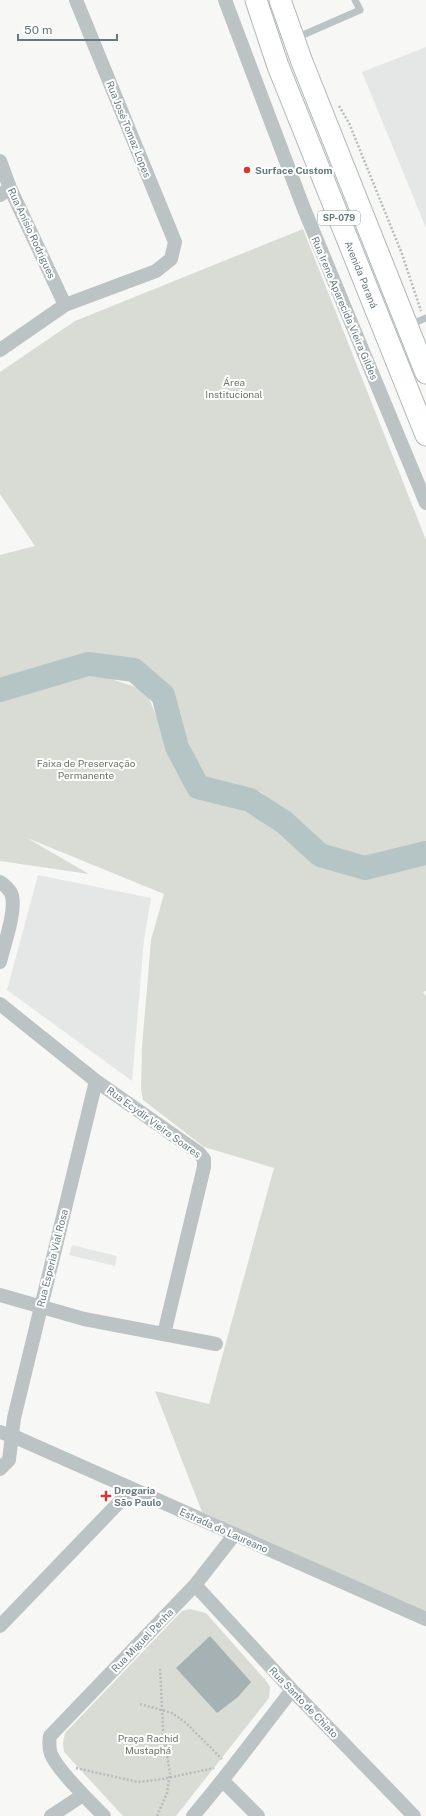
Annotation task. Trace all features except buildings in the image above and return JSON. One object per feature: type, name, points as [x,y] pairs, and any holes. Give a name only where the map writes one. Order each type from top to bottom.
[{"type":"main road","name":"Avenida Paraná","points":[[256,0],[278,66],[426,435]]},
{"type":"main road","name":"SP-079","points":[[280,0],[294,39],[419,321],[426,373]]},
{"type":"street","name":"Rua José Tomaz Lopes","points":[[65,305],[156,271],[171,259],[175,242],[76,0]]},
{"type":"street","name":"Rua Irene Aparecida Vieira Gildes","points":[[225,0],[304,209],[426,503]]},
{"type":"street","name":"Rua Anísio Rodrigues","points":[[0,161],[5,191],[65,305]]},
{"type":"street","points":[[0,350],[65,305]]},
{"type":"street","points":[[0,882],[9,890],[12,897],[12,912],[0,962]]},
{"type":"street","name":"Rua Ecydir Vieira Soares","points":[[0,1004],[96,1081],[199,1153],[204,1159],[202,1175],[164,1334]]},
{"type":"street","name":"Rua Esperia Vial Rosa","points":[[0,1470],[9,1460],[7,1434],[14,1418],[96,1081]]},
{"type":"street","points":[[0,1295],[84,1320],[216,1344]]},
{"type":"street","name":"Estrada do Laureano","points":[[7,1434],[132,1488],[426,1620]]},
{"type":"street","points":[[0,1626],[132,1488]]},
{"type":"street","name":"Rua Miguel Penha","points":[[58,1765],[51,1755],[48,1744],[50,1736],[55,1729],[195,1586],[235,1534]]},
{"type":"street","name":"Rua Santo de Chiato","points":[[195,1586],[292,1690],[414,1816]]},
{"type":"street","points":[[193,1816],[223,1781],[232,1764],[292,1690]]},
{"type":"street","points":[[58,1765],[83,1795],[104,1816]]},
{"type":"street","points":[[223,1781],[258,1816]]},
{"type":"street","points":[[51,1816],[83,1795]]},
{"type":"lane","points":[[294,39],[360,10],[355,0]]},
{"type":"path","points":[[338,103],[349,122],[402,254],[419,321]]},
{"type":"path","points":[[157,1816],[167,1792],[170,1777],[162,1710],[160,1667]]},
{"type":"path","points":[[140,1704],[172,1713],[186,1723],[232,1764]]},
{"type":"path","points":[[58,1765],[138,1782],[232,1764]]},
{"type":"shaded area","points":[[426,47],[426,228],[362,72]]},
{"type":"shaded area","points":[[38,875],[151,898],[144,940],[132,1081],[7,990]]},
{"type":"shaded area","points":[[72,1245],[117,1256],[115,1266],[69,1255]]},
{"type":"green space","name":"Área Institucional","points":[[303,229],[426,540],[426,845],[362,859],[325,847],[261,792],[206,781],[187,739],[173,692],[142,663],[105,656],[76,656],[0,678],[0,555],[35,546],[0,494],[0,372],[75,321]]},
{"type":"green space","name":"Faixa de Preservação Permanente","points":[[78,676],[108,678],[145,690],[190,790],[260,817],[320,862],[360,879],[426,862],[426,991],[423,992],[426,996],[426,1612],[202,1512],[155,1391],[209,1404],[274,1168],[204,1147],[143,1100],[141,1089],[142,1047],[151,940],[164,894],[27,838],[89,874],[0,861],[0,700]]},
{"type":"green space","name":"Praça Rachid Mustaphá","points":[[190,1609],[206,1613],[267,1682],[270,1687],[269,1698],[176,1816],[123,1816],[64,1752],[63,1743],[65,1733],[182,1611]]},
{"type":"waterway","points":[[0,690],[88,664],[134,670],[163,695],[177,747],[198,787],[250,800],[284,822],[320,855],[365,868],[426,853]]},
{"type":"place","name":"Surface Custom","points":[[247,170]]},
{"type":"place","name":"Drogaria São Paulo","points":[[106,1496]]}]
